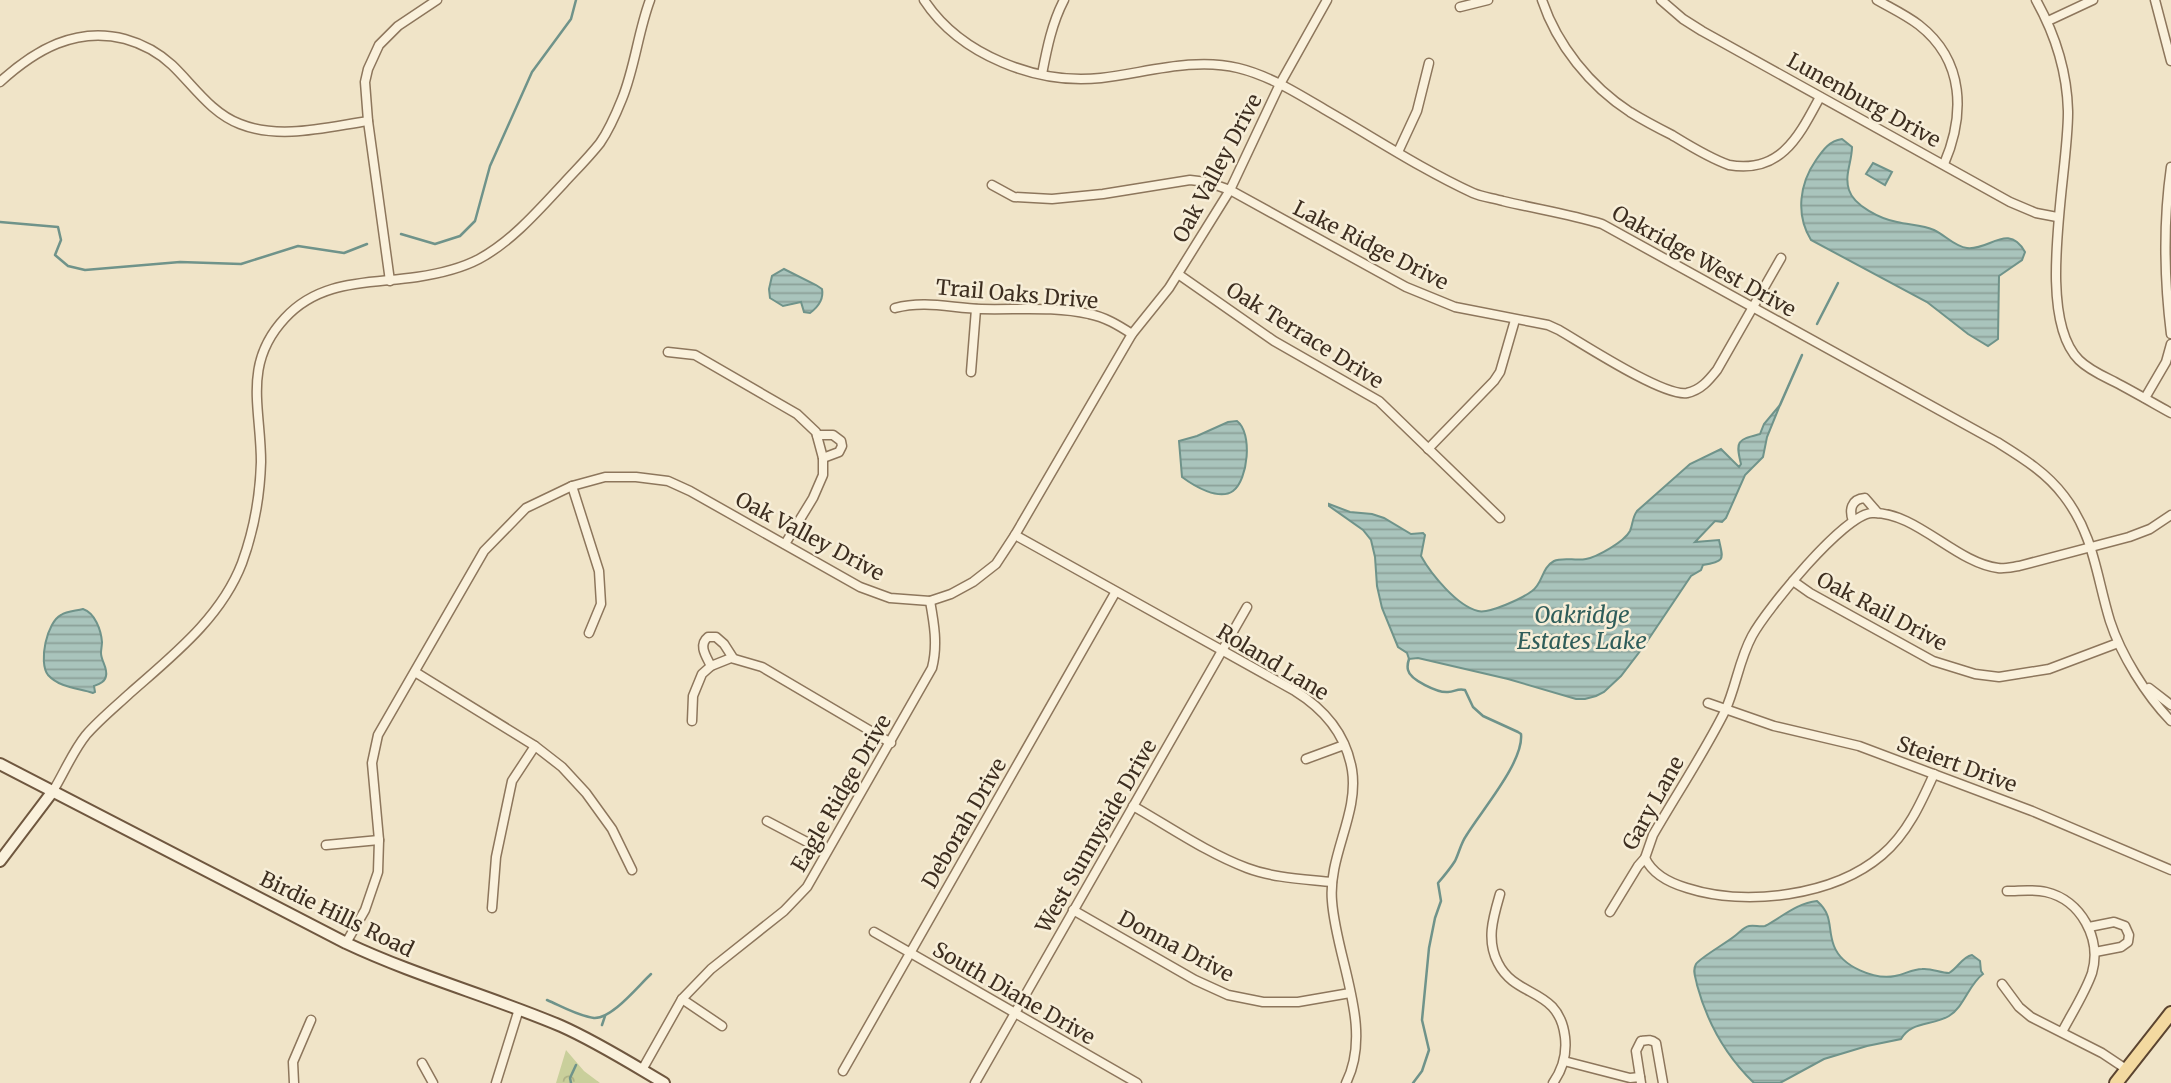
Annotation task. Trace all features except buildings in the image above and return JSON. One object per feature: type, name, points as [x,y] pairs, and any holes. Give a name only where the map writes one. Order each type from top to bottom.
[{"type":"main road","name":"Birdie Hills Road","points":[[0,764],[346,943],[390,964],[519,1009],[602,1046],[664,1083]]},
{"type":"main road","points":[[0,861],[53,791]]},
{"type":"main road","points":[[2116,1083],[2171,1013]]},
{"type":"street","points":[[390,281],[365,82],[379,45],[398,26],[437,0]]},
{"type":"street","points":[[53,791],[86,735],[185,644],[217,608],[237,574],[257,509],[261,458],[256,383],[259,365],[273,333],[299,305],[317,294],[335,287],[421,277],[458,267],[477,260],[517,231],[602,141],[623,97],[650,0]]},
{"type":"street","name":"Oakridge West Drive","points":[[924,0],[943,23],[977,49],[1016,68],[1073,79],[1200,64],[1238,68],[1280,84],[1475,194],[1602,224],[1997,442],[2033,465],[2064,496],[2079,520],[2091,545],[2118,643],[2157,706],[2171,721]]},
{"type":"street","points":[[1042,74],[1047,47],[1064,0]]},
{"type":"street","name":"Oak Valley Drive","points":[[346,943],[365,910],[378,872],[379,840],[372,763],[378,735],[484,551],[526,508],[572,486],[604,477],[668,481],[860,587],[890,598],[930,601],[951,594],[984,574],[996,564],[1015,535],[1132,334],[1178,274],[1230,190],[1280,84],[1327,0]]},
{"type":"street","points":[[1460,7],[1488,0]]},
{"type":"street","points":[[1542,0],[1554,29],[1570,55],[1611,98],[1630,112],[1729,165],[1755,165],[1772,160],[1786,151],[1797,138],[1820,97]]},
{"type":"street","name":"Lunenburg Drive","points":[[1661,0],[1702,31],[2028,211],[2057,217]]},
{"type":"street","points":[[1877,0],[1927,32],[1940,48],[1951,70],[1959,105],[1953,143],[1944,164]]},
{"type":"street","points":[[2036,0],[2048,20],[2060,57],[2068,111],[2057,217],[2056,267],[2060,319],[2065,339],[2074,355],[2088,367],[2171,413]]},
{"type":"street","points":[[2048,20],[2093,0]]},
{"type":"street","points":[[2155,0],[2171,61]]},
{"type":"street","points":[[0,82],[21,63],[49,46],[75,37],[102,35],[138,43],[152,50],[169,62],[216,110],[240,124],[262,130],[287,132],[368,121]]},
{"type":"street","points":[[1398,152],[1417,110],[1429,63]]},
{"type":"street","points":[[2171,167],[2165,206],[2164,256],[2171,334]]},
{"type":"street","name":"Lake Ridge Drive","points":[[992,185],[1014,197],[1052,199],[1190,180],[1207,182],[1230,190],[1406,286],[1455,307],[1559,330],[1661,387],[1685,394],[1703,386],[1717,370],[1781,258]]},
{"type":"street","name":"Oak Terrace Drive","points":[[1178,274],[1274,341],[1379,401],[1500,518]]},
{"type":"street","name":"Trail Oaks Drive","points":[[895,308],[924,303],[976,309],[1060,310],[1112,321],[1132,334]]},
{"type":"street","points":[[971,372],[976,309]]},
{"type":"street","points":[[1428,449],[1494,381],[1504,359],[1515,320]]},
{"type":"street","points":[[2146,398],[2166,362],[2171,344]]},
{"type":"street","points":[[668,352],[695,355],[797,414],[817,435],[823,458],[823,475],[813,498],[785,544]]},
{"type":"street","points":[[817,435],[833,435],[841,441],[839,452],[823,458]]},
{"type":"street","points":[[572,486],[599,571],[601,604],[589,633]]},
{"type":"street","name":"Gary Lane","points":[[1611,912],[1637,866],[1645,858],[1653,835],[1726,709],[1741,660],[1751,637],[1765,616],[1793,581],[1853,521],[1852,504],[1857,499],[1869,500],[1878,513]]},
{"type":"street","points":[[1853,521],[1863,515],[1878,513],[1903,520],[1983,565],[2001,569],[2150,529],[2170,518]]},
{"type":"street","name":"Roland Lane","points":[[1015,535],[1311,701],[1325,713],[1336,728],[1352,769],[1352,798],[1332,883],[1335,927],[1357,1034],[1353,1065],[1346,1083]]},
{"type":"street","name":"Oak Rail Drive","points":[[1793,581],[1933,661],[1975,674],[1999,677],[2022,675],[2049,669],[2118,643]]},
{"type":"street","name":"Deborah Drive","points":[[843,1071],[1115,593]]},
{"type":"street","name":"Eagle Ridge Drive","points":[[642,1070],[682,999],[711,969],[784,911],[807,887],[932,668],[935,658],[935,630],[930,601]]},
{"type":"street","name":"West Sunnyside Drive","points":[[975,1083],[1247,607]]},
{"type":"street","points":[[711,666],[703,649],[703,643],[708,637],[716,637],[733,658]]},
{"type":"street","points":[[692,721],[693,696],[702,674],[711,666],[733,658],[762,667],[891,743]]},
{"type":"street","points":[[415,672],[535,746],[562,766],[612,828],[632,870]]},
{"type":"street","name":"Oakridge West Drive","points":[[2143,684],[2171,705]]},
{"type":"street","name":"Steiert Drive","points":[[1708,703],[1774,726],[1859,746],[2032,811],[2171,870]]},
{"type":"street","points":[[1306,759],[1344,745]]},
{"type":"street","points":[[492,908],[496,858],[512,781],[535,746]]},
{"type":"street","points":[[1645,858],[1649,867],[1677,885],[1734,898],[1770,896],[1828,883],[1847,877],[1866,866],[1894,844],[1920,804],[1934,774]]},
{"type":"street","points":[[1133,806],[1249,869],[1332,883]]},
{"type":"street","points":[[767,821],[826,852]]},
{"type":"street","points":[[326,845],[379,840]]},
{"type":"street","points":[[2007,891],[2048,892],[2071,905],[2089,927],[2095,952],[2092,973],[2062,1032]]},
{"type":"street","points":[[1500,894],[1490,936],[1498,963],[1516,984],[1551,1004],[1560,1016],[1566,1045],[1564,1061],[1553,1083]]},
{"type":"street","name":"Donna Drive","points":[[1073,910],[1195,980],[1228,995],[1263,1002],[1298,1002],[1350,993]]},
{"type":"street","points":[[2089,927],[2115,922],[2125,926],[2129,935],[2127,942],[2121,947],[2095,952]]},
{"type":"street","name":"South Diane Drive","points":[[874,932],[1137,1083]]},
{"type":"street","points":[[2002,984],[2019,1007],[2031,1017],[2102,1053],[2126,1069]]},
{"type":"street","points":[[682,999],[722,1026]]},
{"type":"street","points":[[496,1083],[519,1009]]},
{"type":"street","points":[[294,1083],[293,1062],[311,1020]]},
{"type":"street","points":[[1564,1061],[1641,1080],[1637,1046],[1641,1041],[1653,1040],[1658,1049],[1664,1083]]},
{"type":"street","points":[[422,1063],[433,1083]]},
{"type":"green space","points":[[566,1050],[584,1071],[600,1083],[556,1083]]},
{"type":"water","points":[[1842,139],[1852,147],[1847,179],[1849,190],[1856,201],[1869,211],[1891,220],[1930,228],[1967,248],[1983,246],[2005,238],[2019,243],[2025,252],[2022,260],[1999,276],[1998,339],[1988,346],[1927,302],[1811,240],[1801,209],[1806,179],[1824,149]]},
{"type":"water","points":[[1873,163],[1892,172],[1885,185],[1866,174]]},
{"type":"water","points":[[784,269],[822,289],[820,302],[810,313],[804,312],[801,302],[783,306],[770,298],[772,276]]},
{"type":"water","name":"Oakridge Estates Lake","points":[[1780,405],[1767,437],[1763,457],[1745,475],[1726,518],[1722,522],[1715,521],[1695,542],[1719,540],[1721,558],[1703,565],[1701,570],[1691,576],[1621,676],[1604,692],[1585,699],[1576,699],[1508,679],[1418,658],[1409,659],[1407,653],[1398,647],[1382,608],[1371,540],[1363,530],[1329,506],[1384,518],[1411,534],[1423,533],[1425,535],[1421,556],[1438,580],[1453,596],[1470,608],[1478,611],[1490,610],[1514,601],[1536,588],[1554,561],[1591,558],[1616,544],[1630,531],[1637,511],[1690,464],[1721,449],[1739,467],[1740,442],[1760,434],[1764,424]]},
{"type":"water","points":[[1237,421],[1245,435],[1247,456],[1242,477],[1233,491],[1227,494],[1214,493],[1182,477],[1179,441]]},
{"type":"water","points":[[83,609],[91,614],[99,627],[101,656],[106,670],[104,680],[94,686],[93,693],[53,679],[45,669],[44,661],[48,634],[56,619],[66,613]]},
{"type":"water","points":[[1817,901],[1826,912],[1832,940],[1838,953],[1852,966],[1869,974],[1887,977],[1922,969],[1949,973],[1972,955],[1980,961],[1983,974],[1949,1016],[1916,1026],[1901,1039],[1824,1059],[1780,1083],[1754,1083],[1726,1050],[1712,1025],[1697,985],[1694,972],[1696,964],[1745,927],[1765,926],[1796,907]]},
{"type":"waterway","points":[[401,234],[435,244],[460,236],[475,221],[490,166],[532,72],[571,19],[576,0]]},
{"type":"waterway","points":[[0,222],[58,227],[61,240],[55,255],[68,266],[85,270],[180,262],[241,264],[298,246],[344,253],[367,244]]},
{"type":"waterway","points":[[1817,324],[1838,283]]},
{"type":"waterway","points":[[1780,405],[1802,355]]},
{"type":"waterway","points":[[1409,659],[1408,670],[1419,682],[1443,692],[1465,690],[1473,707],[1483,716],[1521,734],[1516,758],[1509,772],[1464,839],[1455,861],[1438,883],[1441,901],[1429,948],[1422,1020],[1429,1050],[1422,1071],[1413,1083]]},
{"type":"waterway","points":[[547,1000],[582,1015],[601,1017],[617,1008],[651,974]]},
{"type":"waterway","points":[[602,1025],[605,1016]]},
{"type":"waterway","points":[[571,1083],[570,1078],[576,1065]]}]
